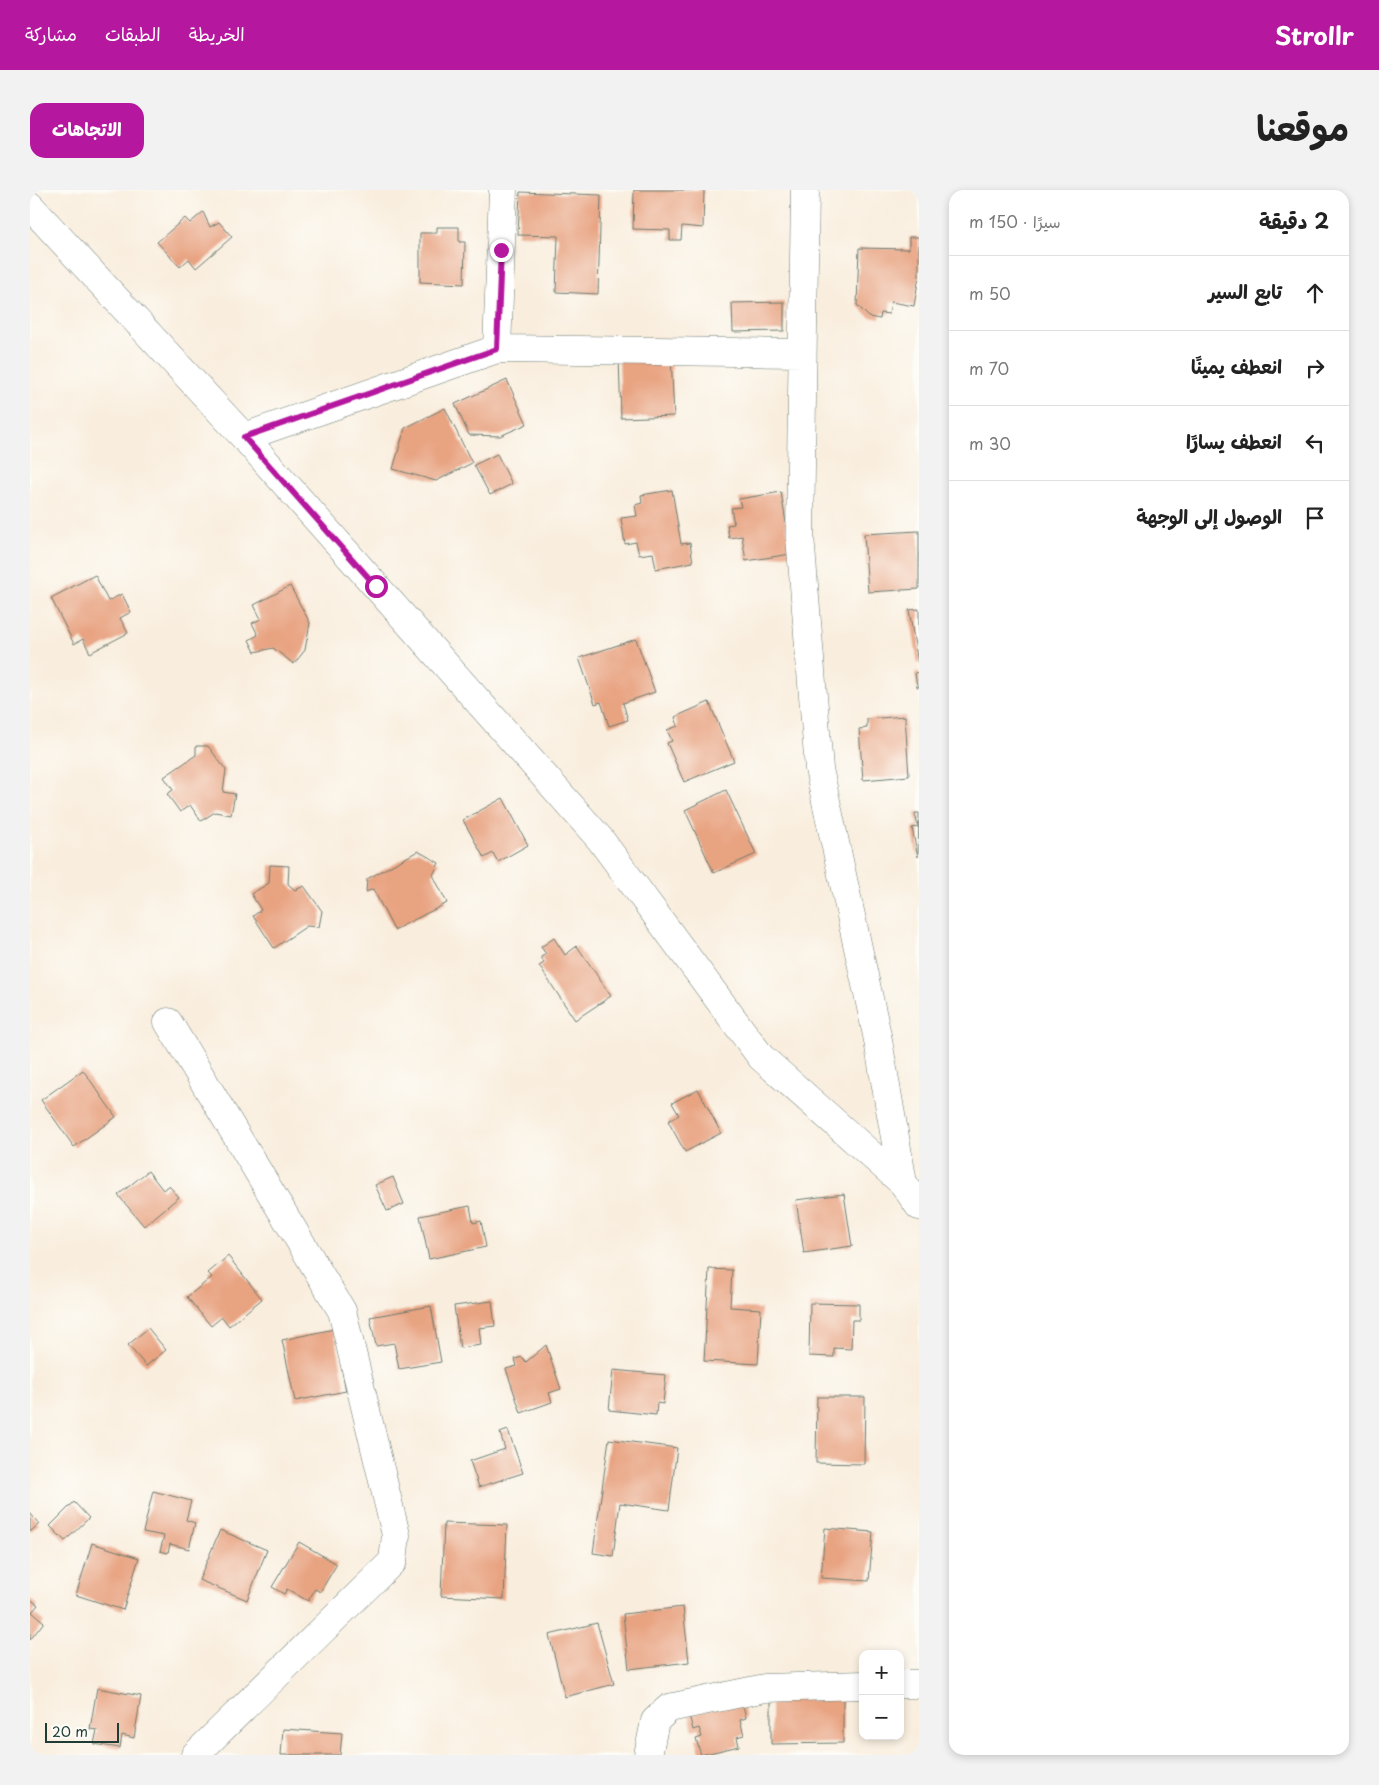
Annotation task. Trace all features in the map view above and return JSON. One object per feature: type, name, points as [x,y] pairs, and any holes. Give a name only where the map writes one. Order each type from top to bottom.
[{"type":"street","points":[[497,349],[503,190]]},
{"type":"street","points":[[805,190],[800,536],[820,769],[878,1035],[903,1183]]},
{"type":"street","points":[[30,206],[244,437],[600,839],[761,1057],[903,1183],[919,1206]]},
{"type":"street","points":[[244,437],[497,349],[802,353]]},
{"type":"street","points":[[168,1022],[342,1311],[396,1535],[393,1561],[195,1755]]},
{"type":"street","points":[[904,1684],[919,1684]]},
{"type":"street","points":[[648,1755],[655,1721],[669,1708],[765,1688],[859,1685]]},
{"type":"building","points":[[634,190],[704,190],[703,228],[682,226],[681,240],[670,240],[670,230],[633,229]]},
{"type":"building","points":[[520,192],[601,195],[598,294],[556,292],[558,236],[518,235]]},
{"type":"building","points":[[203,212],[210,227],[219,222],[232,237],[196,268],[189,259],[180,267],[157,242],[185,218],[190,223]]},
{"type":"building","points":[[437,227],[459,227],[459,242],[465,242],[464,284],[420,282],[420,233],[437,233]]},
{"type":"building","points":[[909,237],[919,237],[919,276],[914,306],[891,302],[889,314],[881,313],[880,319],[869,317],[857,305],[859,248],[909,249]]},
{"type":"building","points":[[784,302],[784,331],[733,332],[732,303]]},
{"type":"building","points":[[671,356],[674,416],[621,418],[619,358]]},
{"type":"building","points":[[507,380],[527,424],[500,436],[469,435],[455,404]]},
{"type":"building","points":[[445,408],[472,463],[436,481],[393,469],[405,428]]},
{"type":"building","points":[[497,454],[512,484],[490,495],[474,465]]},
{"type":"building","points":[[672,490],[681,544],[690,543],[693,562],[656,569],[653,553],[639,555],[636,542],[625,544],[621,518],[637,516],[635,505],[642,503],[641,495]]},
{"type":"building","points":[[781,492],[791,554],[746,561],[742,536],[729,538],[727,525],[734,524],[731,508],[741,507],[739,499]]},
{"type":"building","points":[[919,531],[919,589],[868,592],[864,534]]},
{"type":"building","points":[[95,575],[108,601],[122,594],[131,612],[120,618],[128,633],[90,653],[83,639],[74,644],[51,598]]},
{"type":"building","points":[[290,586],[310,623],[305,650],[294,664],[273,648],[255,652],[249,640],[258,635],[252,623],[261,619],[254,605]]},
{"type":"building","points":[[919,609],[919,663],[918,663],[909,610]]},
{"type":"building","points":[[636,639],[655,692],[623,703],[628,720],[609,726],[601,702],[595,704],[579,658]]},
{"type":"building","points":[[919,672],[919,687],[917,687],[915,673]]},
{"type":"building","points":[[709,702],[734,761],[684,782],[667,743],[672,741],[667,730],[678,726],[675,717]]},
{"type":"building","points":[[905,716],[909,776],[863,780],[859,729],[867,728],[867,719]]},
{"type":"building","points":[[196,746],[208,746],[226,770],[223,792],[235,794],[231,815],[215,812],[201,821],[190,805],[180,812],[167,794],[173,790],[164,777],[196,755]]},
{"type":"building","points":[[726,790],[756,854],[714,873],[685,810]]},
{"type":"building","points":[[503,798],[528,845],[498,862],[493,853],[484,858],[463,820]]},
{"type":"building","points":[[915,813],[919,813],[918,857],[912,828],[918,827]]},
{"type":"building","points":[[418,851],[439,863],[433,875],[447,903],[394,930],[373,889],[366,892],[367,879]]},
{"type":"building","points":[[270,865],[289,866],[288,884],[295,890],[304,886],[322,911],[319,927],[307,926],[274,948],[253,916],[261,910],[251,894],[269,883]]},
{"type":"building","points":[[554,938],[565,955],[577,946],[611,996],[575,1020],[539,966],[544,963],[541,957],[546,954],[541,947]]},
{"type":"building","points":[[83,1070],[116,1117],[74,1147],[41,1100]]},
{"type":"building","points":[[698,1089],[721,1133],[685,1152],[668,1121],[679,1115],[672,1103]]},
{"type":"building","points":[[148,1171],[163,1190],[169,1186],[179,1197],[144,1226],[118,1195]]},
{"type":"building","points":[[393,1177],[404,1204],[387,1211],[375,1185]]},
{"type":"building","points":[[844,1194],[852,1246],[804,1253],[796,1200]]},
{"type":"building","points":[[470,1206],[473,1223],[481,1221],[486,1247],[429,1259],[420,1216]]},
{"type":"building","points":[[228,1256],[262,1299],[229,1326],[222,1317],[211,1326],[187,1297],[212,1277],[208,1273]]},
{"type":"building","points":[[709,1269],[732,1270],[730,1307],[761,1309],[758,1364],[704,1361]]},
{"type":"building","points":[[492,1301],[495,1326],[479,1328],[481,1345],[460,1348],[454,1306]]},
{"type":"building","points":[[810,1303],[859,1304],[859,1320],[852,1320],[851,1349],[834,1348],[834,1357],[809,1356]]},
{"type":"building","points":[[431,1306],[441,1362],[399,1369],[394,1343],[376,1346],[370,1317]]},
{"type":"building","points":[[148,1328],[166,1350],[146,1366],[128,1345]]},
{"type":"building","points":[[334,1329],[346,1391],[295,1401],[282,1340]]},
{"type":"building","points":[[546,1345],[561,1389],[549,1393],[552,1402],[521,1413],[506,1369],[517,1366],[515,1359],[522,1357],[526,1362]]},
{"type":"building","points":[[613,1370],[666,1375],[663,1404],[657,1403],[656,1415],[609,1410]]},
{"type":"building","points":[[817,1397],[865,1397],[864,1464],[816,1463]]},
{"type":"building","points":[[508,1430],[523,1473],[479,1487],[470,1461],[505,1449],[500,1433]]},
{"type":"building","points":[[609,1439],[677,1448],[669,1510],[620,1503],[613,1556],[593,1553]]},
{"type":"building","points":[[153,1491],[191,1501],[186,1520],[195,1523],[189,1549],[170,1544],[168,1553],[160,1551],[164,1536],[143,1532]]},
{"type":"building","points":[[74,1502],[89,1518],[65,1541],[50,1526]]},
{"type":"building","points":[[30,1513],[39,1524],[30,1532]]},
{"type":"building","points":[[444,1523],[507,1525],[504,1599],[441,1596]]},
{"type":"building","points":[[825,1528],[873,1532],[869,1581],[821,1578]]},
{"type":"building","points":[[220,1530],[267,1550],[247,1600],[199,1580]]},
{"type":"building","points":[[299,1542],[337,1564],[320,1592],[315,1589],[308,1601],[287,1589],[284,1594],[272,1587]]},
{"type":"building","points":[[92,1543],[139,1558],[123,1610],[76,1595]]},
{"type":"building","points":[[30,1599],[38,1605],[32,1612],[44,1622],[30,1640]]},
{"type":"building","points":[[683,1607],[689,1662],[629,1669],[623,1614]]},
{"type":"building","points":[[597,1623],[614,1684],[565,1697],[549,1635]]},
{"type":"building","points":[[97,1688],[141,1696],[134,1738],[122,1735],[120,1748],[94,1744],[97,1730],[90,1729]]},
{"type":"building","points":[[843,1697],[843,1743],[771,1744],[771,1698]]},
{"type":"building","points":[[742,1701],[746,1718],[740,1720],[744,1735],[737,1737],[739,1746],[701,1755],[696,1739],[702,1737],[699,1728],[693,1730],[689,1715]]},
{"type":"building","points":[[283,1729],[342,1733],[340,1755],[281,1755]]},
{"type":"route","points":[[376,586],[244,437],[497,349],[501,250]]}]
